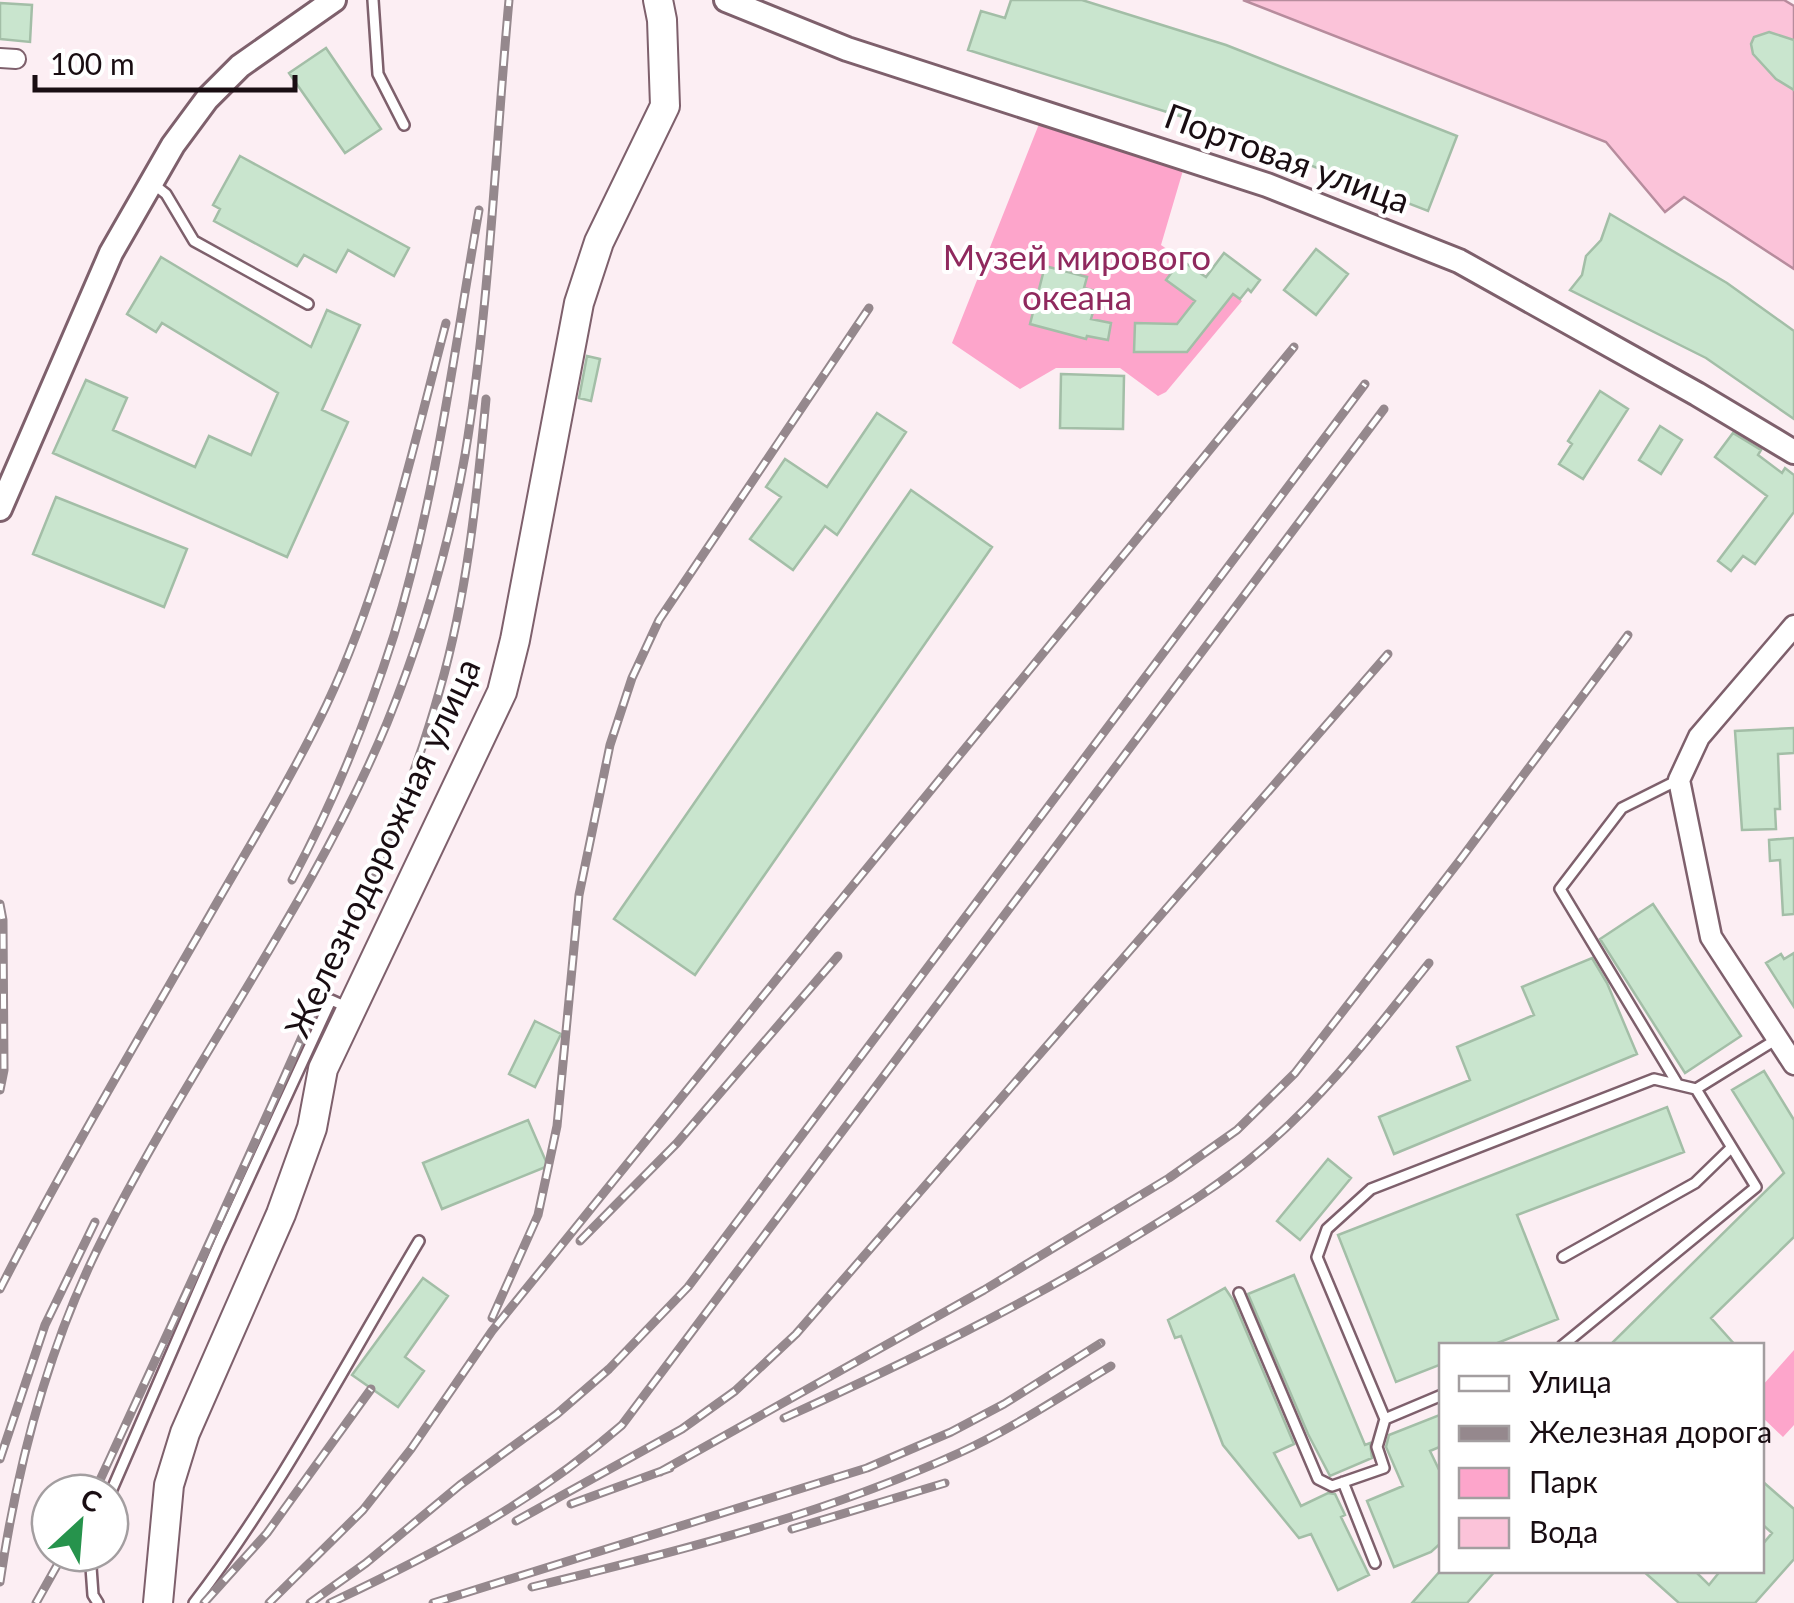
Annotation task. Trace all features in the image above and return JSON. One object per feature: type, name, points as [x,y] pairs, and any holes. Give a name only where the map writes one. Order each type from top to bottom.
[{"type":"main road","points":[[0,509],[103,271],[173,145],[222,82],[270,42],[334,0]]},
{"type":"main road","name":"Железнодорожная улица","points":[[158,1603],[169,1485],[185,1433],[281,1214],[312,1128],[323,1068],[502,692],[579,302],[599,242],[665,106],[658,0]]},
{"type":"main road","name":"Портовая улица","points":[[726,0],[847,49],[1249,178],[1459,261],[1794,452]]},
{"type":"street","points":[[1794,626],[1699,738],[1679,780],[1712,937],[1794,1064]]},
{"type":"lane","points":[[373,0],[378,74],[404,125]]},
{"type":"lane","points":[[150,182],[166,194],[194,242],[308,304]]},
{"type":"lane","points":[[1677,1083],[1560,888],[1622,808],[1679,780]]},
{"type":"lane","points":[[119,1473],[331,1000],[351,1009]]},
{"type":"lane","points":[[1696,1089],[1776,1039]]},
{"type":"lane","points":[[1240,1293],[1318,1479],[1332,1486],[1384,1468],[1377,1447],[1385,1419],[1317,1257],[1326,1229],[1371,1189],[1654,1080],[1696,1089],[1756,1187],[1566,1343]]},
{"type":"lane","points":[[1563,1257],[1695,1183],[1731,1148]]},
{"type":"lane","points":[[194,1603],[270,1491],[418,1241]]},
{"type":"lane","points":[[1385,1419],[1439,1396]]},
{"type":"lane","points":[[1343,1482],[1375,1563]]},
{"type":"lane","points":[[91,1573],[93,1596],[98,1603]]},
{"type":"green space","name":"Музей мирового океана","points":[[1041,119],[1184,167],[1161,245],[1242,301],[1166,392],[1158,396],[1120,368],[1056,368],[1020,389],[952,343]]},
{"type":"green space","points":[[1794,1350],[1794,1425],[1783,1437],[1764,1419],[1764,1384]]},
{"type":"water","points":[[1243,0],[1784,0],[1794,6],[1794,269],[1684,197],[1665,212],[1606,142]]},
{"type":"building","points":[[1011,0],[1082,0],[1226,45],[1457,136],[1428,211],[1199,122],[968,50],[981,11],[1005,18]]},
{"type":"building","points":[[0,3],[32,5],[30,42],[0,39]]},
{"type":"building","points":[[1769,32],[1794,40],[1794,90],[1776,79],[1753,54],[1754,37]]},
{"type":"building","points":[[326,48],[381,129],[345,153],[289,73]]},
{"type":"building","points":[[240,156],[409,248],[394,276],[348,250],[336,272],[304,255],[297,266],[214,221],[220,209],[213,205]]},
{"type":"building","points":[[1610,214],[1727,283],[1794,331],[1794,419],[1706,358],[1570,290],[1582,275],[1586,256],[1601,240]]},
{"type":"building","points":[[1316,249],[1348,274],[1316,315],[1284,290]]},
{"type":"building","points":[[1224,253],[1260,280],[1251,292],[1248,289],[1240,299],[1233,294],[1187,352],[1134,352],[1135,323],[1177,324],[1195,301],[1166,280],[1181,260],[1206,277]]},
{"type":"building","points":[[161,257],[311,347],[327,310],[360,325],[322,410],[348,422],[287,557],[53,453],[86,380],[127,398],[113,430],[195,467],[209,436],[251,455],[278,393],[162,323],[156,332],[127,314]]},
{"type":"building","points":[[1045,266],[1087,277],[1084,288],[1099,292],[1091,319],[1111,323],[1108,340],[1087,336],[1086,339],[1030,324]]},
{"type":"building","points":[[587,356],[600,359],[591,401],[579,398]]},
{"type":"building","points":[[1061,374],[1124,376],[1123,429],[1060,428]]},
{"type":"building","points":[[1600,391],[1628,409],[1583,479],[1559,464],[1572,444],[1568,441]]},
{"type":"building","points":[[877,413],[906,432],[837,535],[825,526],[793,570],[750,539],[781,497],[766,487],[785,459],[827,487]]},
{"type":"building","points":[[1660,426],[1682,440],[1661,474],[1639,460]]},
{"type":"building","points":[[1733,433],[1761,450],[1758,455],[1782,473],[1785,468],[1794,475],[1794,512],[1755,564],[1743,556],[1731,571],[1718,561],[1767,496],[1715,457]]},
{"type":"building","points":[[911,490],[992,547],[695,975],[614,919]]},
{"type":"building","points":[[56,497],[187,549],[164,607],[33,554]]},
{"type":"building","points":[[1794,728],[1794,753],[1778,754],[1780,809],[1775,809],[1776,829],[1742,830],[1735,731]]},
{"type":"building","points":[[1794,838],[1794,914],[1783,915],[1780,860],[1770,861],[1769,840]]},
{"type":"building","points":[[1653,904],[1741,1036],[1685,1073],[1600,939]]},
{"type":"building","points":[[1794,953],[1794,1007],[1766,963],[1781,954],[1784,959]]},
{"type":"building","points":[[1592,958],[1637,1054],[1394,1154],[1379,1117],[1470,1080],[1457,1047],[1534,1015],[1522,987]]},
{"type":"building","points":[[535,1021],[561,1034],[535,1087],[509,1074]]},
{"type":"building","points":[[1764,1071],[1794,1120],[1794,1237],[1711,1318],[1733,1343],[1612,1343],[1784,1173],[1732,1090]]},
{"type":"building","points":[[1667,1107],[1684,1152],[1517,1215],[1558,1319],[1498,1343],[1439,1343],[1439,1365],[1396,1382],[1338,1235]]},
{"type":"building","points":[[528,1120],[548,1166],[442,1209],[423,1163]]},
{"type":"building","points":[[1328,1159],[1351,1178],[1300,1240],[1277,1221]]},
{"type":"building","points":[[1294,1275],[1365,1445],[1370,1443],[1372,1458],[1330,1476],[1248,1294]]},
{"type":"building","points":[[423,1278],[448,1296],[405,1357],[424,1371],[398,1407],[352,1375]]},
{"type":"building","points":[[1225,1288],[1294,1444],[1274,1453],[1301,1506],[1328,1493],[1335,1494],[1345,1515],[1341,1517],[1369,1575],[1338,1590],[1311,1534],[1299,1538],[1223,1445],[1181,1336],[1175,1338],[1168,1320]]},
{"type":"building","points":[[1439,1415],[1439,1447],[1430,1451],[1439,1470],[1439,1545],[1394,1567],[1367,1501],[1403,1486],[1386,1447],[1389,1435]]},
{"type":"building","points":[[1764,1483],[1794,1509],[1794,1559],[1755,1603],[1679,1603],[1645,1573],[1697,1573],[1709,1585],[1719,1573],[1764,1573],[1764,1543],[1772,1533],[1764,1526]]},
{"type":"building","points":[[1439,1572],[1493,1573],[1467,1603],[1412,1603]]},
{"type":"railway","points":[[0,1582],[15,1496],[36,1412],[79,1289],[132,1183],[322,858],[387,723],[423,625],[451,524],[473,399],[509,0]]},
{"type":"railway","points":[[292,880],[361,729],[409,583],[443,424],[479,210]]},
{"type":"railway","points":[[492,1318],[538,1215],[557,1126],[579,895],[610,745],[632,678],[659,620],[869,308]]},
{"type":"railway","points":[[0,1289],[326,706],[380,566],[446,323]]},
{"type":"railway","points":[[269,1603],[363,1510],[411,1449],[492,1331],[1294,347]]},
{"type":"railway","points":[[310,1603],[557,1414],[609,1369],[688,1287],[1365,384]]},
{"type":"railway","points":[[103,1473],[348,933],[414,772],[440,689],[464,582],[486,399]]},
{"type":"railway","points":[[330,1603],[408,1565],[518,1503],[622,1425],[1384,409]]},
{"type":"railway","points":[[660,1472],[984,1290],[1169,1178],[1237,1130],[1295,1073],[1628,635]]},
{"type":"railway","points":[[516,1521],[682,1429],[735,1391],[796,1334],[1388,654]]},
{"type":"railway","points":[[0,904],[4,1070],[0,1090]]},
{"type":"railway","points":[[580,1241],[677,1143],[838,956]]},
{"type":"railway","points":[[784,1418],[1007,1310],[1216,1185],[1307,1107],[1350,1061],[1429,963]]},
{"type":"railway","points":[[0,1459],[45,1325],[95,1222]]},
{"type":"railway","points":[[433,1603],[867,1468],[1004,1404],[1101,1343]]},
{"type":"railway","points":[[532,1587],[695,1546],[908,1475],[979,1444],[1111,1366]]},
{"type":"railway","points":[[204,1603],[267,1533],[371,1389]]},
{"type":"railway","points":[[571,1504],[670,1468]]},
{"type":"railway","points":[[792,1529],[945,1483]]},
{"type":"railway","points":[[36,1603],[53,1573]]}]
